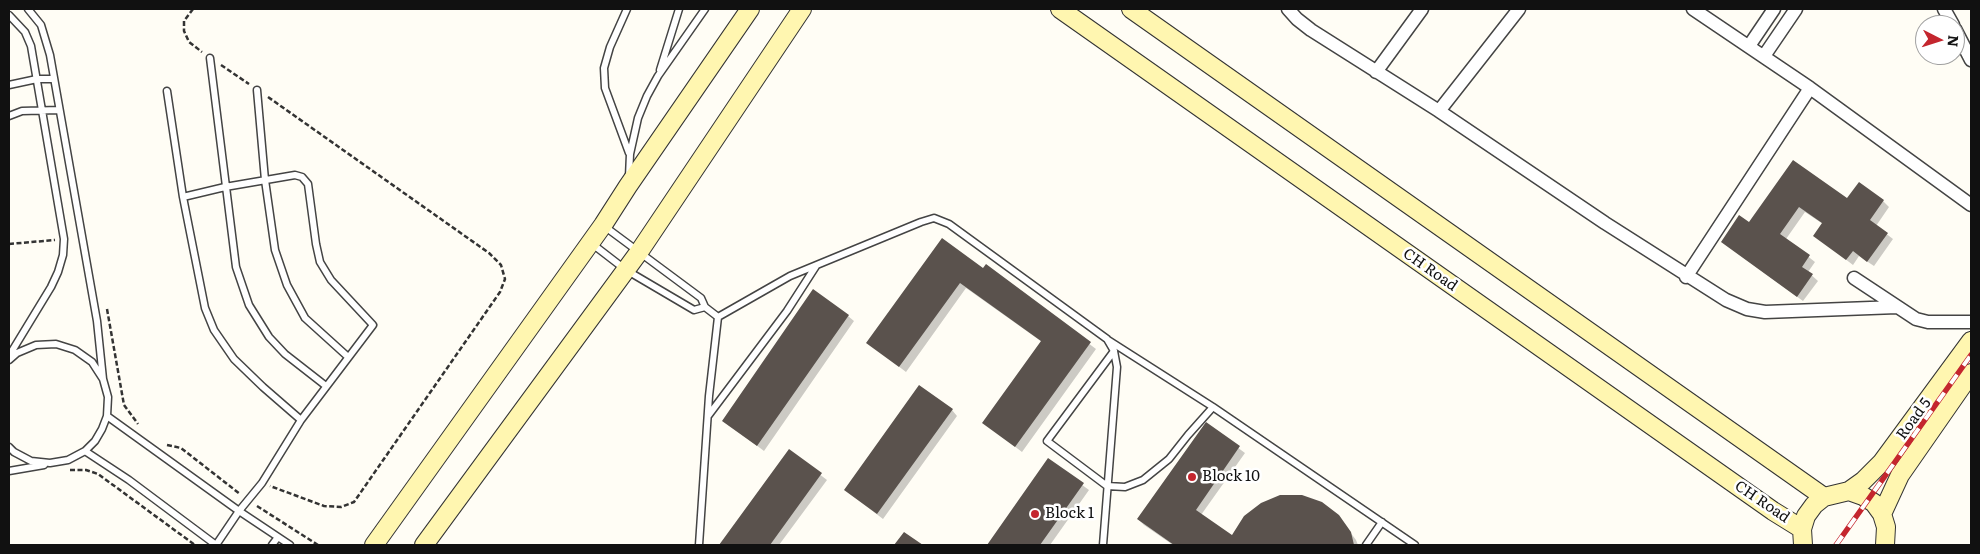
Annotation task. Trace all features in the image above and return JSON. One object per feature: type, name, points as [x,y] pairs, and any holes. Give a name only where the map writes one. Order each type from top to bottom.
[{"type":"street","points":[[374,545],[591,243],[750,9]]},
{"type":"street","points":[[424,545],[639,252],[802,9]]},
{"type":"street","name":"CH Road","points":[[1060,9],[1773,511],[1803,537]]},
{"type":"street","points":[[1130,9],[1824,497]]},
{"type":"street","points":[[1288,9],[1311,30],[1439,111],[1686,276],[1726,300],[1747,309],[1765,312],[1897,307]]},
{"type":"street","points":[[1376,72],[1422,9]]},
{"type":"street","points":[[1439,111],[1518,9]]},
{"type":"street","points":[[1693,9],[1810,88],[1971,205]]},
{"type":"street","points":[[1749,46],[1774,9]]},
{"type":"street","points":[[1764,56],[1796,9]]},
{"type":"street","points":[[1686,276],[1810,88]]},
{"type":"street","points":[[1854,278],[1916,319],[1928,322],[1971,322]]},
{"type":"street","name":"Road 5","points":[[1849,490],[1863,481],[1882,462],[1971,340]]},
{"type":"street","name":"Road 5","points":[[1882,514],[1900,475],[1971,374]]},
{"type":"street","points":[[1803,537],[1806,516],[1814,505],[1824,497],[1849,490],[1874,503],[1882,514],[1888,544]]},
{"type":"lane","points":[[9,471],[68,460],[85,451],[102,430],[107,416],[108,397],[103,379],[100,338],[46,40],[40,25],[28,9]]},
{"type":"lane","points":[[627,9],[610,48],[604,68],[604,88],[630,154]]},
{"type":"lane","points":[[658,76],[679,9]]},
{"type":"lane","points":[[628,186],[630,154],[638,118],[647,96],[658,76],[705,9]]},
{"type":"lane","points":[[9,15],[26,32],[31,46],[64,239],[63,255],[58,272],[9,356]]},
{"type":"lane","points":[[210,58],[236,267],[249,305],[285,354],[326,386]]},
{"type":"lane","points":[[9,85],[54,79]]},
{"type":"lane","points":[[257,90],[265,180],[275,250],[287,286],[305,318],[347,356]]},
{"type":"lane","points":[[167,91],[183,197],[205,308],[214,330],[234,359],[301,420]]},
{"type":"lane","points":[[9,116],[22,111],[59,110]]},
{"type":"lane","points":[[85,451],[129,480],[216,545],[239,511],[262,483],[301,420],[347,356],[373,325],[331,280],[320,262],[308,184],[302,177],[295,175],[265,180],[183,197]]},
{"type":"lane","points":[[718,317],[790,276],[934,218],[950,224],[1107,339],[1213,407],[1415,545]]},
{"type":"lane","points":[[603,225],[701,298],[705,307],[718,317]]},
{"type":"lane","points":[[591,243],[626,270],[694,310],[705,307]]},
{"type":"lane","points":[[707,417],[788,311],[817,265]]},
{"type":"lane","points":[[699,545],[707,417],[718,317]]},
{"type":"lane","points":[[1103,545],[1117,367],[1114,351],[1107,339]]},
{"type":"lane","points":[[9,360],[17,353],[36,345],[56,344],[76,350],[92,362],[103,379]]},
{"type":"lane","points":[[1114,351],[1047,441],[1107,486],[1124,487],[1144,480],[1169,459],[1213,407]]},
{"type":"lane","points":[[107,416],[239,511],[290,545]]},
{"type":"lane","points":[[9,447],[14,452],[31,461],[50,463]]},
{"type":"lane","points":[[1366,545],[1382,522]]},
{"type":"lane","points":[[272,545],[278,537]]},
{"type":"path","points":[[193,9],[184,21],[184,31],[189,42],[488,254],[501,265],[505,278],[500,292],[354,502],[341,507],[324,506],[262,483]]},
{"type":"path","points":[[9,244],[64,239]]},
{"type":"path","points":[[106,307],[124,405],[141,427]]},
{"type":"path","points":[[162,444],[181,448],[248,500],[318,545]]},
{"type":"path","points":[[68,471],[86,470],[98,474],[195,545]]},
{"type":"building","points":[[1793,160],[1847,198],[1859,182],[1884,200],[1870,220],[1888,233],[1867,262],[1853,251],[1846,260],[1813,236],[1822,223],[1799,207],[1780,234],[1810,255],[1802,267],[1813,274],[1797,297],[1721,242],[1739,215],[1749,222]]},
{"type":"building","points":[[942,238],[983,268],[986,264],[1091,342],[1015,447],[982,423],[1041,341],[960,283],[899,367],[866,343]]},
{"type":"building","points":[[813,289],[849,315],[757,446],[722,421]]},
{"type":"building","points":[[919,385],[953,409],[877,514],[844,490]]},
{"type":"building","points":[[1206,422],[1240,446],[1196,510],[1232,535],[1244,516],[1261,503],[1280,495],[1302,495],[1322,502],[1339,515],[1351,532],[1354,545],[1174,545],[1137,519]]},
{"type":"building","points":[[789,449],[822,473],[770,545],[719,545]]},
{"type":"building","name":"Block 1","points":[[1048,458],[1084,483],[1040,545],[987,545]]},
{"type":"building","points":[[904,532],[923,545],[894,545]]},
{"type":"railway","points":[[1836,545],[1971,355]]},
{"type":"place","name":"Block 10","points":[[1192,477]]},
{"type":"place","name":"Block 1","points":[[1035,514]]}]
